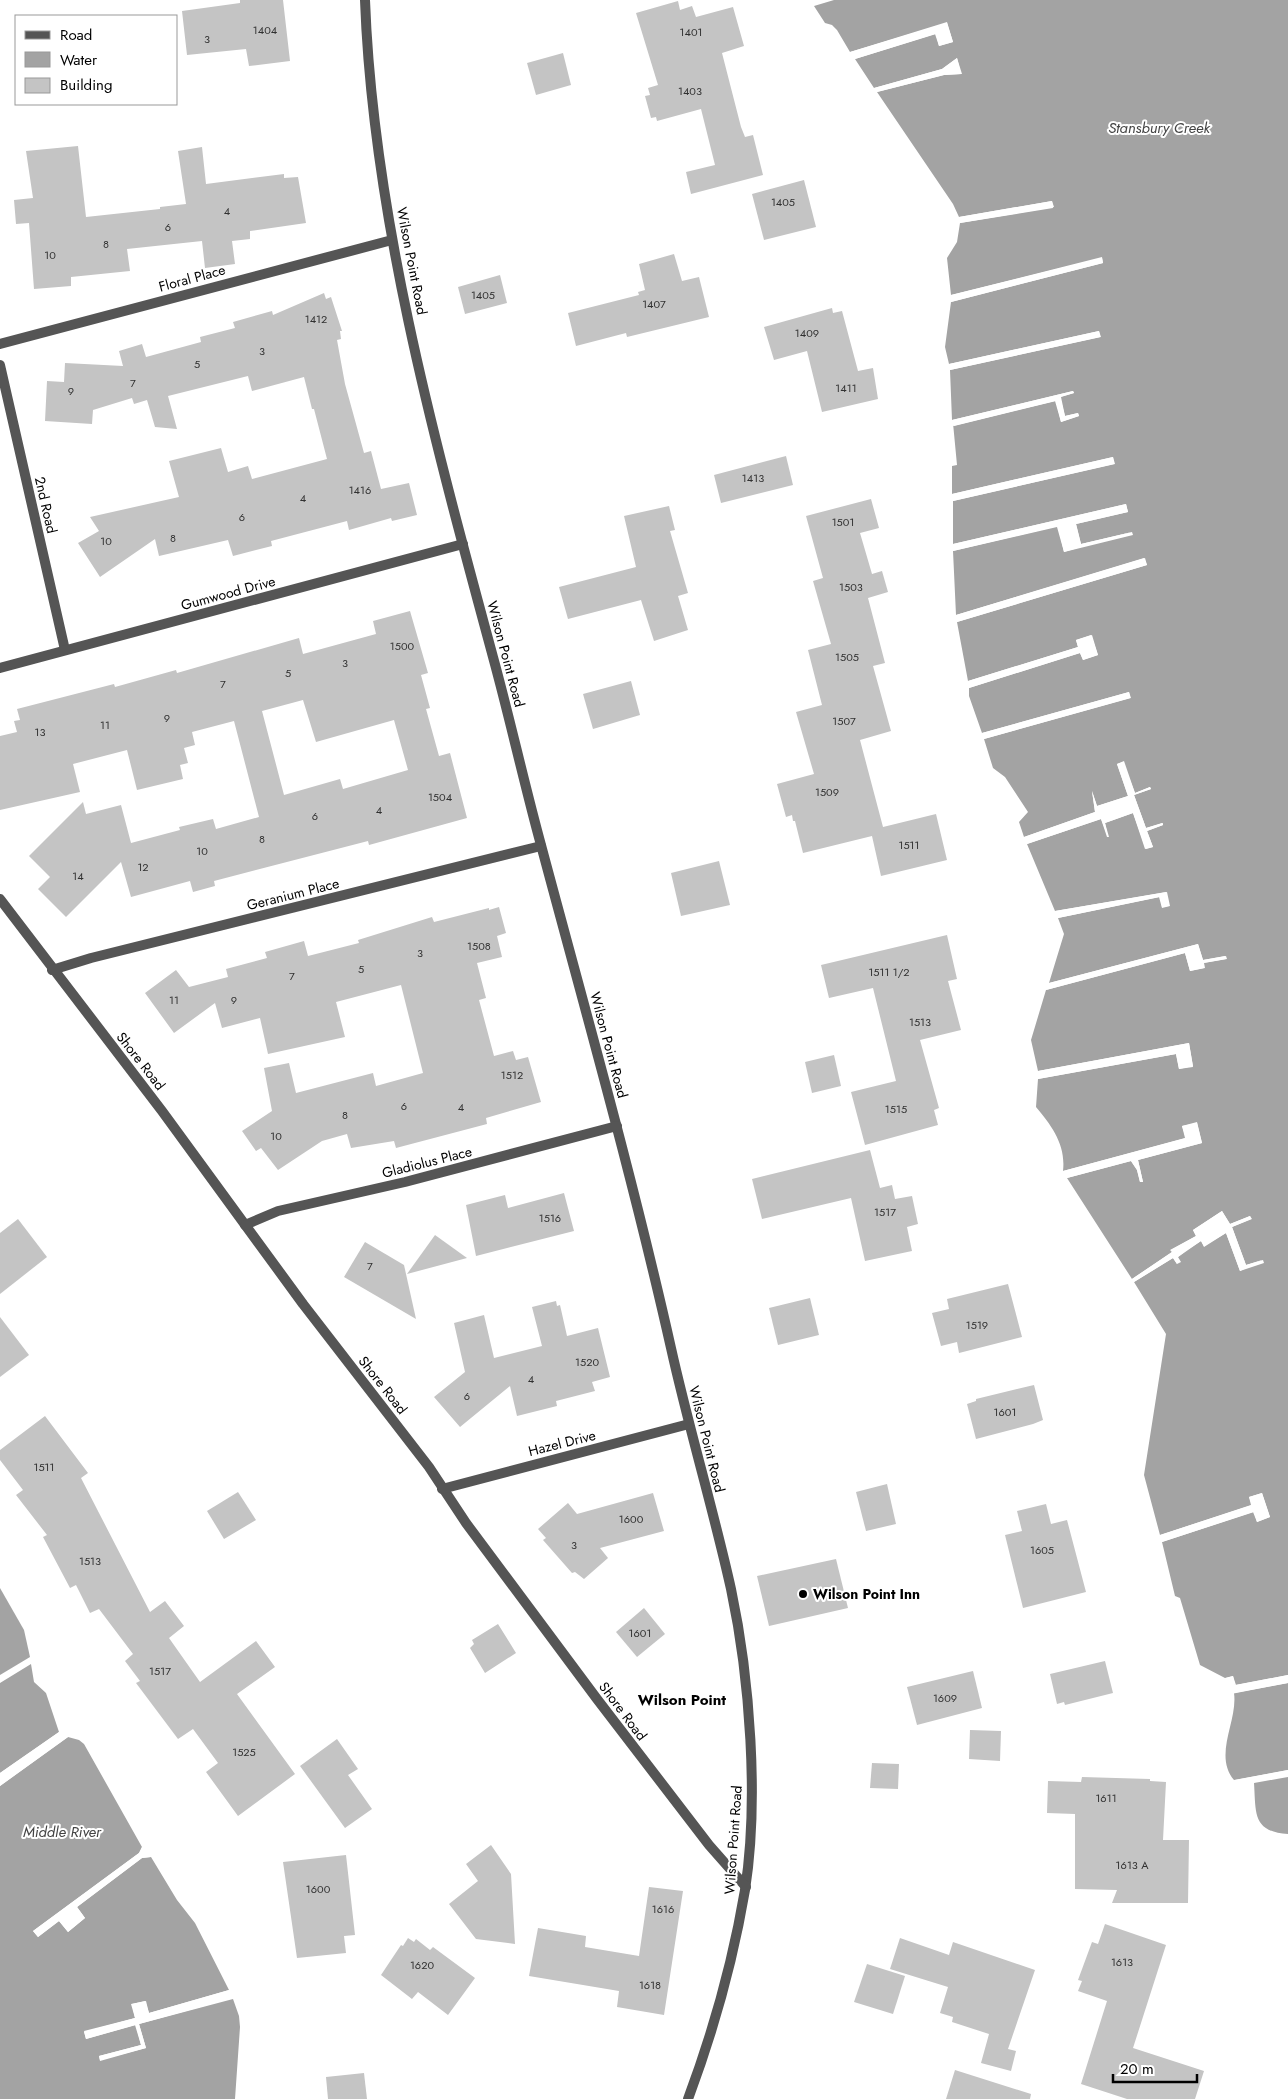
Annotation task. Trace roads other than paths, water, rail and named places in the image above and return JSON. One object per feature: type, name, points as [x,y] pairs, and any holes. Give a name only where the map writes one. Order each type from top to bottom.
[{"type":"street","name":"Wilson Point Road","points":[[366,0],[370,81],[392,240],[463,544],[541,846],[617,1126],[732,1594],[742,1659],[752,1787],[746,1886],[727,1973],[701,2065],[688,2099]]},
{"type":"street","name":"Floral Place","points":[[0,344],[392,240]]},
{"type":"street","name":"2nd Road","points":[[0,365],[65,650]]},
{"type":"street","name":"Gumwood Drive","points":[[0,668],[463,544]]},
{"type":"street","name":"Geranium Place","points":[[52,970],[91,958],[541,846]]},
{"type":"street","name":"Shore Road","points":[[0,899],[52,970],[162,1111],[303,1304],[429,1467],[442,1489],[597,1700],[708,1844],[746,1886]]},
{"type":"street","name":"Gladiolus Place","points":[[245,1225],[278,1211],[405,1182],[617,1126]]},
{"type":"street","name":"Hazel Drive","points":[[442,1489],[689,1424]]},
{"type":"water","name":"Stansbury Creek","points":[[834,0],[1288,0],[1288,1675],[1235,1685],[1233,1676],[1225,1678],[1200,1665],[1180,1598],[1175,1596],[1162,1542],[1254,1512],[1257,1522],[1270,1517],[1262,1493],[1249,1497],[1252,1505],[1160,1535],[1144,1475],[1166,1334],[1134,1282],[1173,1258],[1177,1264],[1178,1257],[1201,1241],[1204,1246],[1226,1233],[1240,1271],[1262,1260],[1246,1265],[1232,1227],[1251,1219],[1250,1216],[1230,1224],[1222,1211],[1193,1230],[1196,1236],[1171,1250],[1172,1252],[1132,1279],[1067,1178],[1131,1161],[1137,1170],[1140,1182],[1143,1182],[1138,1160],[1202,1143],[1197,1123],[1182,1126],[1186,1138],[1063,1171],[1062,1153],[1057,1136],[1036,1107],[1038,1079],[1176,1054],[1179,1069],[1193,1066],[1189,1043],[1038,1071],[1031,1040],[1046,990],[1185,953],[1190,971],[1204,968],[1203,963],[1226,959],[1225,956],[1203,960],[1198,944],[1049,983],[1064,934],[1058,918],[1160,897],[1162,907],[1169,906],[1166,892],[1055,911],[1027,844],[1101,819],[1108,837],[1105,823],[1133,813],[1145,849],[1153,847],[1147,831],[1163,825],[1162,823],[1146,828],[1134,795],[1151,789],[1150,787],[1135,793],[1123,762],[1117,764],[1128,796],[1097,806],[1092,791],[1095,812],[1024,837],[1019,822],[1028,812],[1005,777],[993,768],[984,739],[1130,698],[1129,692],[982,733],[969,696],[969,688],[1080,653],[1083,660],[1098,655],[1091,635],[1076,640],[1078,647],[968,681],[957,622],[1147,565],[1144,558],[956,615],[953,551],[1058,526],[1064,552],[1132,532],[1081,544],[1076,524],[1128,512],[1126,504],[953,544],[953,501],[1114,464],[1113,457],[952,494],[952,466],[957,465],[953,423],[954,426],[1056,401],[1061,422],[1079,416],[1078,413],[1065,416],[1060,397],[1074,393],[1073,391],[952,420],[950,370],[1100,337],[1099,331],[949,364],[945,347],[951,302],[1103,263],[1102,258],[951,295],[947,258],[957,242],[960,223],[1053,208],[1052,201],[959,217],[953,204],[877,92],[944,75],[961,74],[957,58],[942,69],[874,88],[855,59],[936,34],[939,46],[953,42],[947,23],[850,52],[837,30],[832,25],[825,23],[814,6]]},
{"type":"water","points":[[0,1588],[24,1630],[30,1657],[0,1675]]},
{"type":"water","points":[[31,1664],[34,1682],[46,1693],[59,1732],[0,1773],[0,1683]]},
{"type":"water","points":[[1288,1683],[1288,1770],[1234,1780],[1228,1770],[1226,1749],[1233,1715],[1234,1693]]},
{"type":"water","name":"Middle River","points":[[68,1737],[79,1740],[84,1744],[142,1847],[139,1853],[33,1931],[38,1937],[59,1921],[68,1932],[85,1918],[77,1907],[142,1858],[151,1857],[177,1900],[195,1923],[229,1990],[149,2013],[145,2001],[132,2004],[135,2018],[84,2031],[86,2039],[136,2025],[141,2045],[99,2056],[100,2060],[146,2048],[139,2024],[233,1999],[239,2016],[240,2027],[235,2099],[0,2099],[0,1786]]},
{"type":"water","points":[[1288,1777],[1288,1834],[1268,1829],[1258,1819],[1254,1783]]},
{"type":"place","name":"Wilson Point Inn","points":[[803,1594]]},
{"type":"district","name":"Wilson Point","points":[[682,1700]]}]
